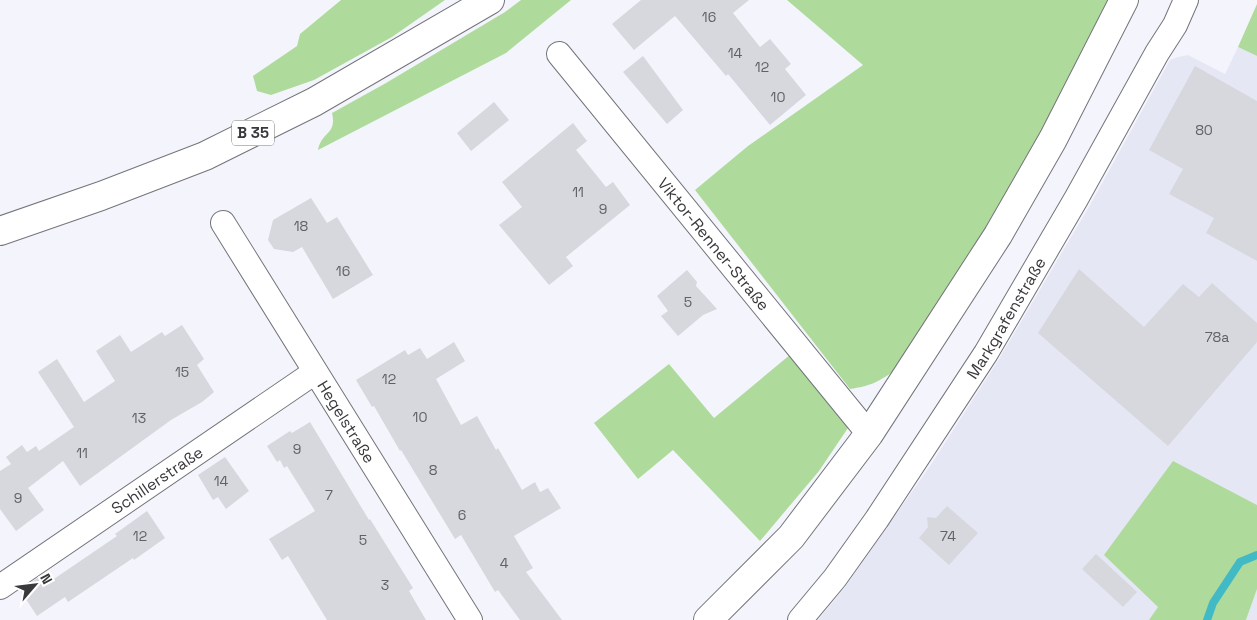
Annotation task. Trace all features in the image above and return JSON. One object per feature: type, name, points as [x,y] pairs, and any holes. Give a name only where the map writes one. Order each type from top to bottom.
[{"type":"street","name":"B 35","points":[[0,231],[101,196],[205,156],[314,102],[490,0]]},
{"type":"street","points":[[708,620],[790,537],[869,434],[998,235],[1057,131],[1124,0]]},
{"type":"street","name":"Markgrafenstraße","points":[[800,620],[835,578],[877,519],[986,353],[1175,25],[1186,0]]},
{"type":"street","name":"Viktor-Renner-Straße","points":[[559,54],[869,434]]},
{"type":"street","name":"Hegelstraße","points":[[223,223],[470,620]]},
{"type":"street","name":"Schillerstraße","points":[[0,587],[314,372]]},
{"type":"shaded area","points":[[1238,47],[1257,56],[1257,505],[1173,462],[1159,607],[1149,620],[818,620],[846,586],[930,466],[999,359],[1090,205],[1170,60],[1188,55],[1225,74]]},
{"type":"shaded area","points":[[1257,589],[1257,620],[1246,620]]},
{"type":"green space","points":[[341,0],[445,0],[392,37],[314,80],[271,95],[257,91],[253,76],[297,46],[300,34]]},
{"type":"green space","points":[[521,0],[571,0],[506,53],[318,150],[323,139],[331,129],[332,113],[505,12]]},
{"type":"green space","points":[[787,0],[1112,0],[1055,111],[992,220],[895,370],[874,383],[857,388],[850,389],[695,190],[748,146],[863,65]]},
{"type":"green space","points":[[1257,4],[1257,56],[1238,47]]},
{"type":"green space","points":[[791,354],[850,425],[819,471],[760,541],[673,450],[638,479],[594,423],[669,364],[714,418]]},
{"type":"green space","points":[[1173,461],[1257,505],[1257,589],[1246,620],[1149,620],[1158,607],[1104,555]]},
{"type":"building","points":[[641,0],[749,0],[733,13],[760,47],[770,39],[791,64],[785,69],[806,95],[770,125],[728,74],[726,76],[675,16],[634,50],[612,24]]},
{"type":"building","points":[[643,56],[683,110],[667,124],[623,72]]},
{"type":"building","points":[[1195,66],[1257,101],[1257,261],[1206,233],[1214,218],[1169,194],[1183,169],[1149,150]]},
{"type":"building","points":[[494,102],[509,120],[471,151],[457,133]]},
{"type":"building","points":[[573,123],[587,141],[576,150],[606,187],[613,182],[630,205],[566,257],[573,266],[549,285],[499,225],[522,207],[502,182]]},
{"type":"building","points":[[311,198],[327,223],[337,217],[373,275],[333,299],[302,247],[293,252],[274,249],[268,240],[273,220]]},
{"type":"building","points":[[1079,269],[1144,327],[1183,284],[1199,297],[1212,283],[1257,323],[1257,342],[1168,446],[1038,333]]},
{"type":"building","points":[[687,270],[697,282],[696,286],[717,309],[703,315],[678,336],[661,316],[668,311],[657,296]]},
{"type":"building","points":[[182,325],[204,359],[197,365],[214,392],[202,402],[171,420],[80,486],[63,461],[28,488],[44,510],[16,531],[0,509],[0,471],[11,464],[6,457],[22,445],[27,452],[36,446],[39,451],[74,427],[38,372],[57,359],[84,402],[115,381],[96,351],[120,335],[131,352],[162,332],[165,336]]},
{"type":"building","points":[[454,342],[465,361],[436,379],[461,425],[477,416],[522,490],[535,482],[540,492],[548,488],[561,508],[514,536],[533,568],[526,572],[562,620],[520,620],[498,590],[495,592],[461,535],[455,539],[374,406],[372,407],[356,380],[405,350],[408,355],[420,348],[427,359]]},
{"type":"building","points":[[310,422],[369,520],[413,588],[409,591],[426,620],[327,620],[288,556],[282,560],[269,539],[315,511],[287,466],[284,468],[280,460],[277,462],[267,446],[290,431],[292,433]]},
{"type":"building","points":[[225,457],[249,491],[226,509],[218,497],[213,500],[198,475]]},
{"type":"building","points":[[947,506],[978,533],[949,565],[919,538],[928,527],[927,517],[936,518]]},
{"type":"building","points":[[147,511],[165,538],[68,602],[65,597],[37,616],[20,590],[42,575],[48,583],[117,536],[115,534]]},
{"type":"building","points":[[1096,554],[1137,592],[1123,607],[1082,569]]},
{"type":"waterway","points":[[1207,620],[1213,603],[1240,562],[1257,555]]}]
